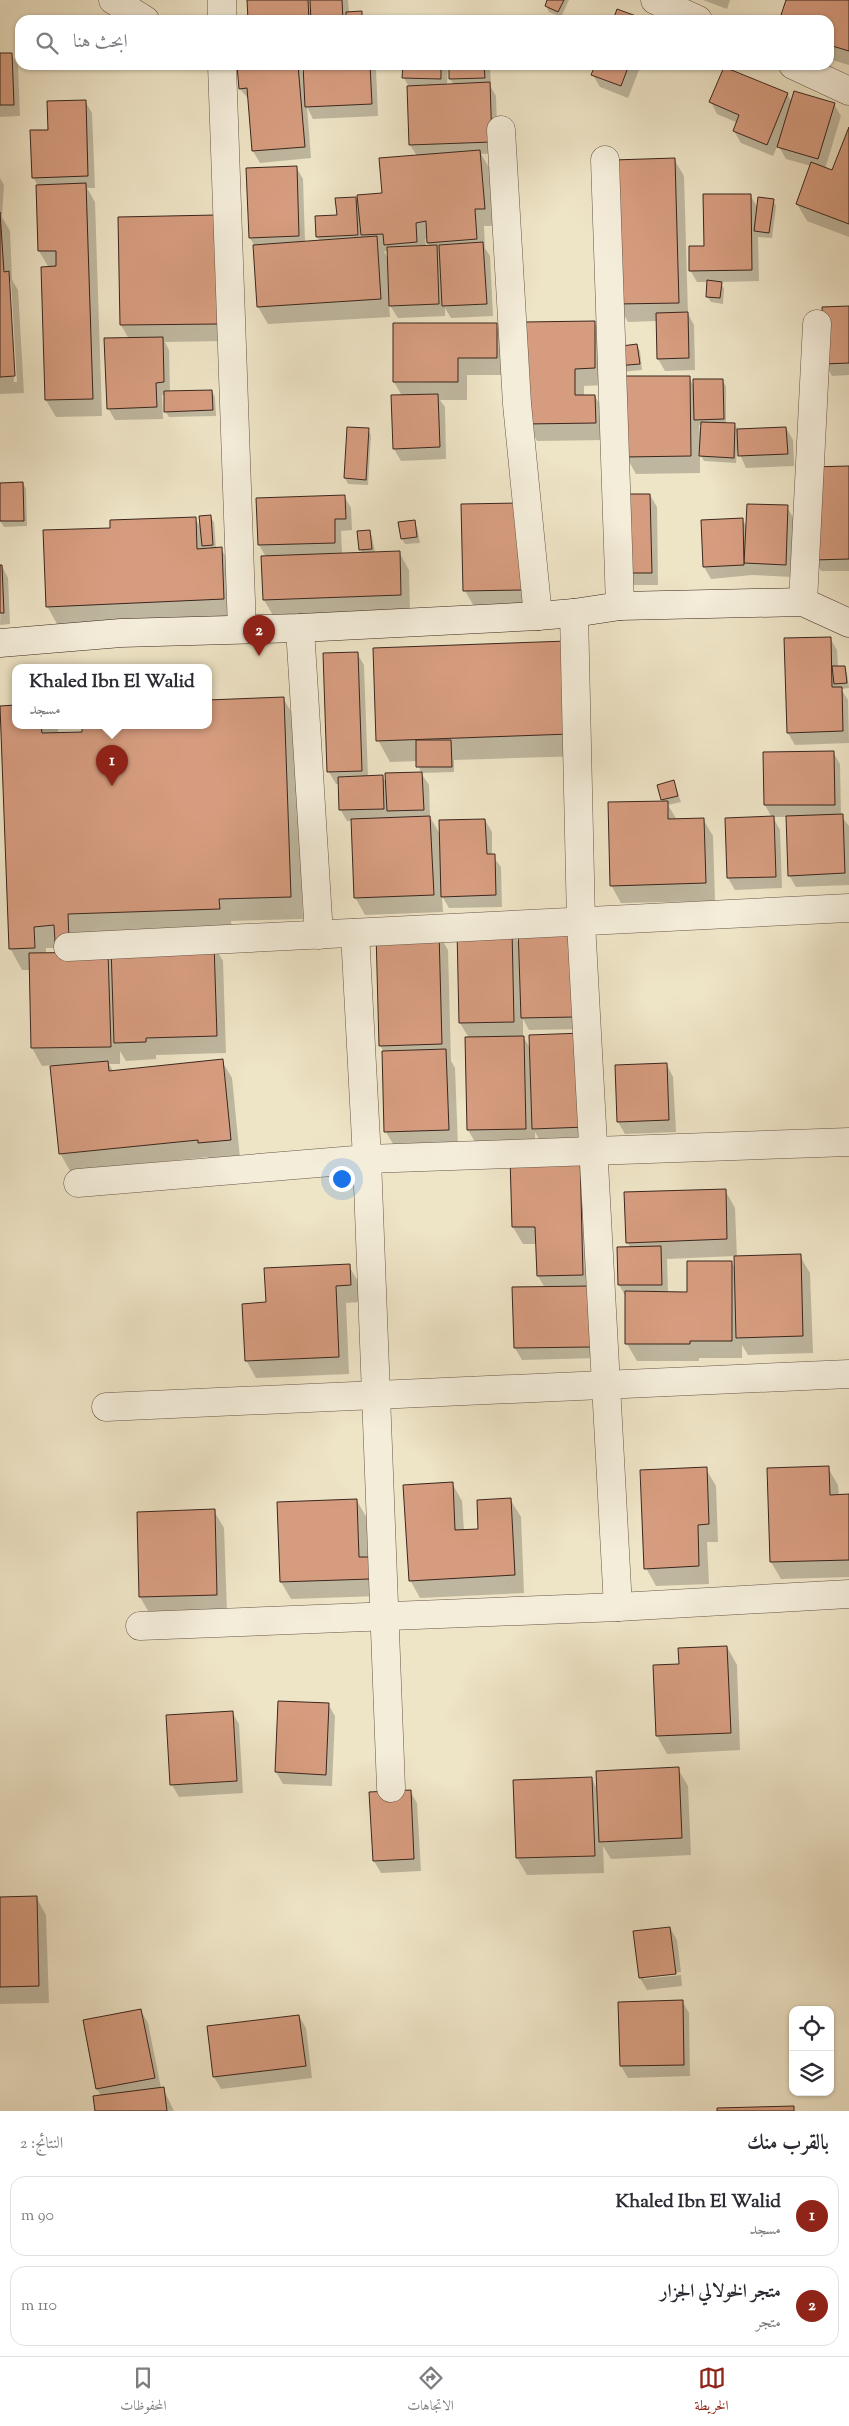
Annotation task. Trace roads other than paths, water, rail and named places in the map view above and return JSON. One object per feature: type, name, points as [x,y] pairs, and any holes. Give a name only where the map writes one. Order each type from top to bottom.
[{"type":"street","points":[[113,0],[137,15]]},
{"type":"street","points":[[222,0],[222,15]]},
{"type":"street","points":[[655,0],[687,15]]},
{"type":"street","points":[[220,70],[242,629]]},
{"type":"street","points":[[804,70],[849,91]]},
{"type":"street","points":[[501,130],[517,404],[538,616]]},
{"type":"street","points":[[605,160],[620,606]]},
{"type":"street","points":[[803,602],[817,324]]},
{"type":"street","points":[[0,643],[121,633],[300,628],[538,616],[620,606],[803,602],[849,623]]},
{"type":"street","points":[[574,613],[581,922],[618,1607]]},
{"type":"street","points":[[300,628],[319,935]]},
{"type":"street","points":[[68,947],[849,908]]},
{"type":"street","points":[[355,933],[367,1158],[391,1788]]},
{"type":"street","points":[[78,1183],[367,1158],[849,1142]]},
{"type":"street","points":[[106,1406],[849,1374]]},
{"type":"street","points":[[140,1626],[618,1607],[849,1594]]},
{"type":"place","name":"متجر الخولالي الجزار","points":[[259,656]]},
{"type":"place","name":"Khaled Ibn El Walid","points":[[112,786]]}]
